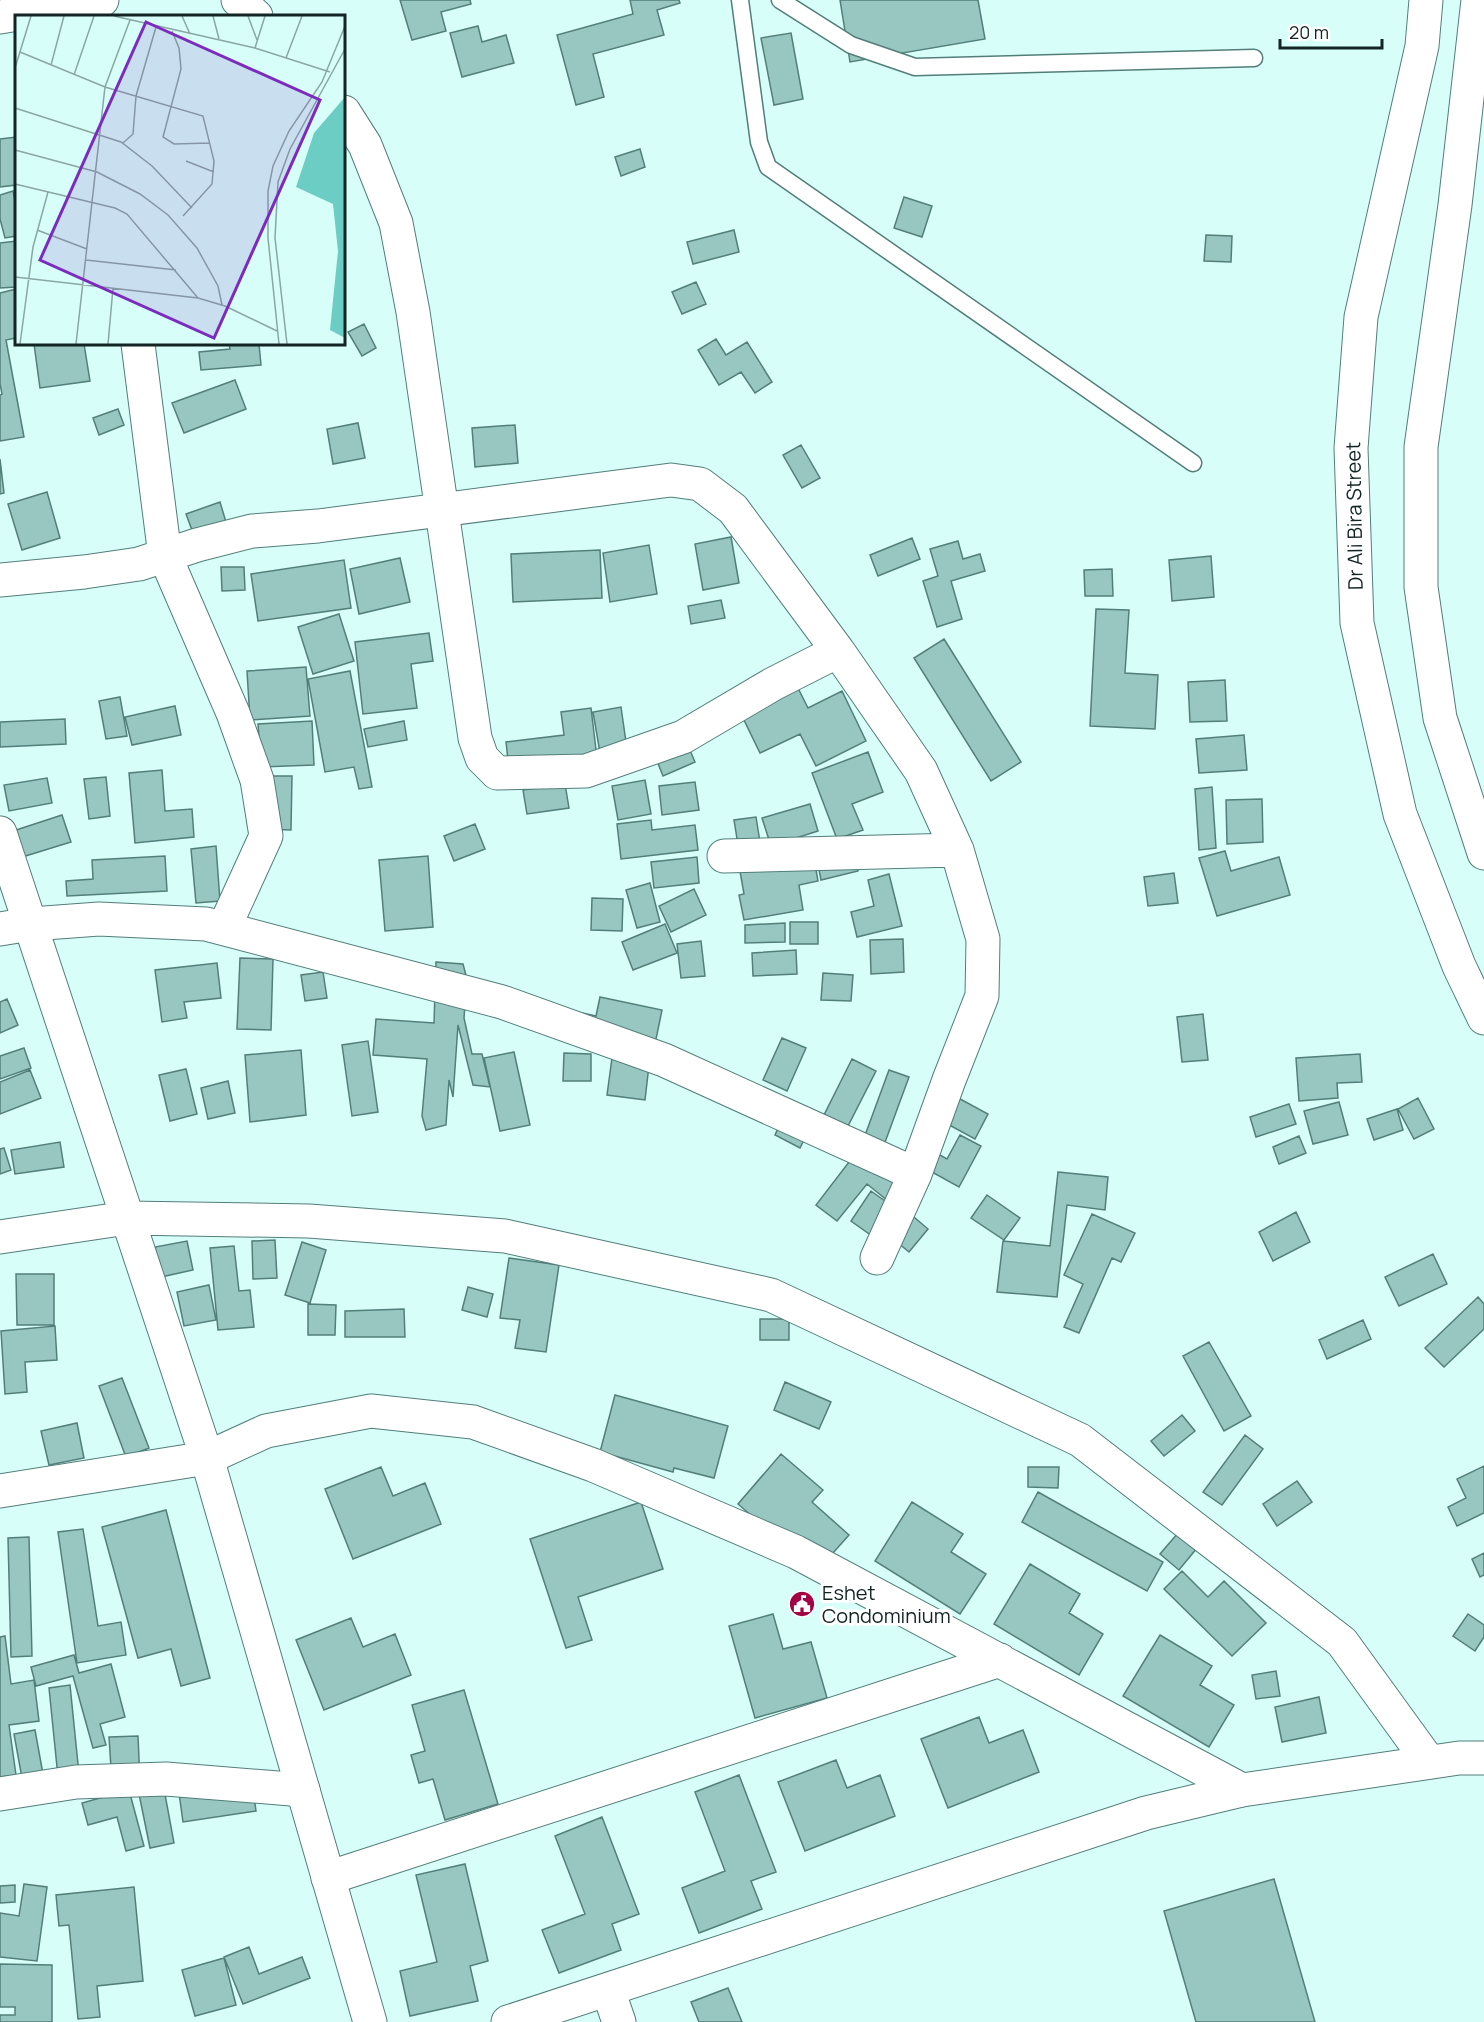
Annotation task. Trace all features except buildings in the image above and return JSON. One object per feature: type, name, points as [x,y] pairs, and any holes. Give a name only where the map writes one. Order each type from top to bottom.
[{"type":"street","points":[[238,0],[255,15]]},
{"type":"street","name":"Dr Ali Bira Street","points":[[1426,0],[1422,46],[1361,317],[1351,448],[1357,622],[1400,814],[1459,966],[1484,1018]]},
{"type":"street","points":[[1478,0],[1455,205],[1421,447],[1421,586],[1440,718],[1484,854]]},
{"type":"street","points":[[18,15],[97,6]]},
{"type":"street","points":[[0,17],[15,15]]},
{"type":"street","points":[[345,114],[365,145],[396,223],[413,312],[475,738],[482,758],[497,773],[586,771],[683,738],[773,684],[838,651]]},
{"type":"street","points":[[138,345],[165,556],[233,713],[257,780],[267,836],[224,928]]},
{"type":"street","points":[[0,580],[139,564],[252,531],[318,526],[671,480],[700,484],[733,509],[838,651],[921,771],[957,850],[983,939],[982,996],[915,1174],[877,1258]]},
{"type":"street","points":[[0,833],[16,926],[127,1218],[207,1458],[370,2022]]},
{"type":"street","points":[[724,856],[957,850]]},
{"type":"street","points":[[16,926],[99,919],[206,924],[361,963],[513,1006],[664,1060],[915,1174]]},
{"type":"street","points":[[0,1237],[127,1218],[309,1221],[505,1236],[771,1295],[1080,1440],[1342,1642],[1429,1762]]},
{"type":"street","points":[[0,1491],[207,1458],[266,1431],[370,1411],[473,1422],[593,1465],[796,1552],[1242,1790]]},
{"type":"street","points":[[328,1878],[1000,1660]]},
{"type":"street","points":[[508,2022],[1146,1813],[1242,1790],[1459,1758],[1484,1758]]},
{"type":"street","points":[[0,1794],[76,1782],[166,1779],[303,1790]]},
{"type":"street","points":[[608,1990],[619,2022]]},
{"type":"lane","points":[[740,0],[759,142],[768,167],[1193,463]]},
{"type":"lane","points":[[780,0],[851,45],[915,67],[1254,58]]},
{"type":"place","name":"Eshet Condominium","points":[[802,1604]]}]
